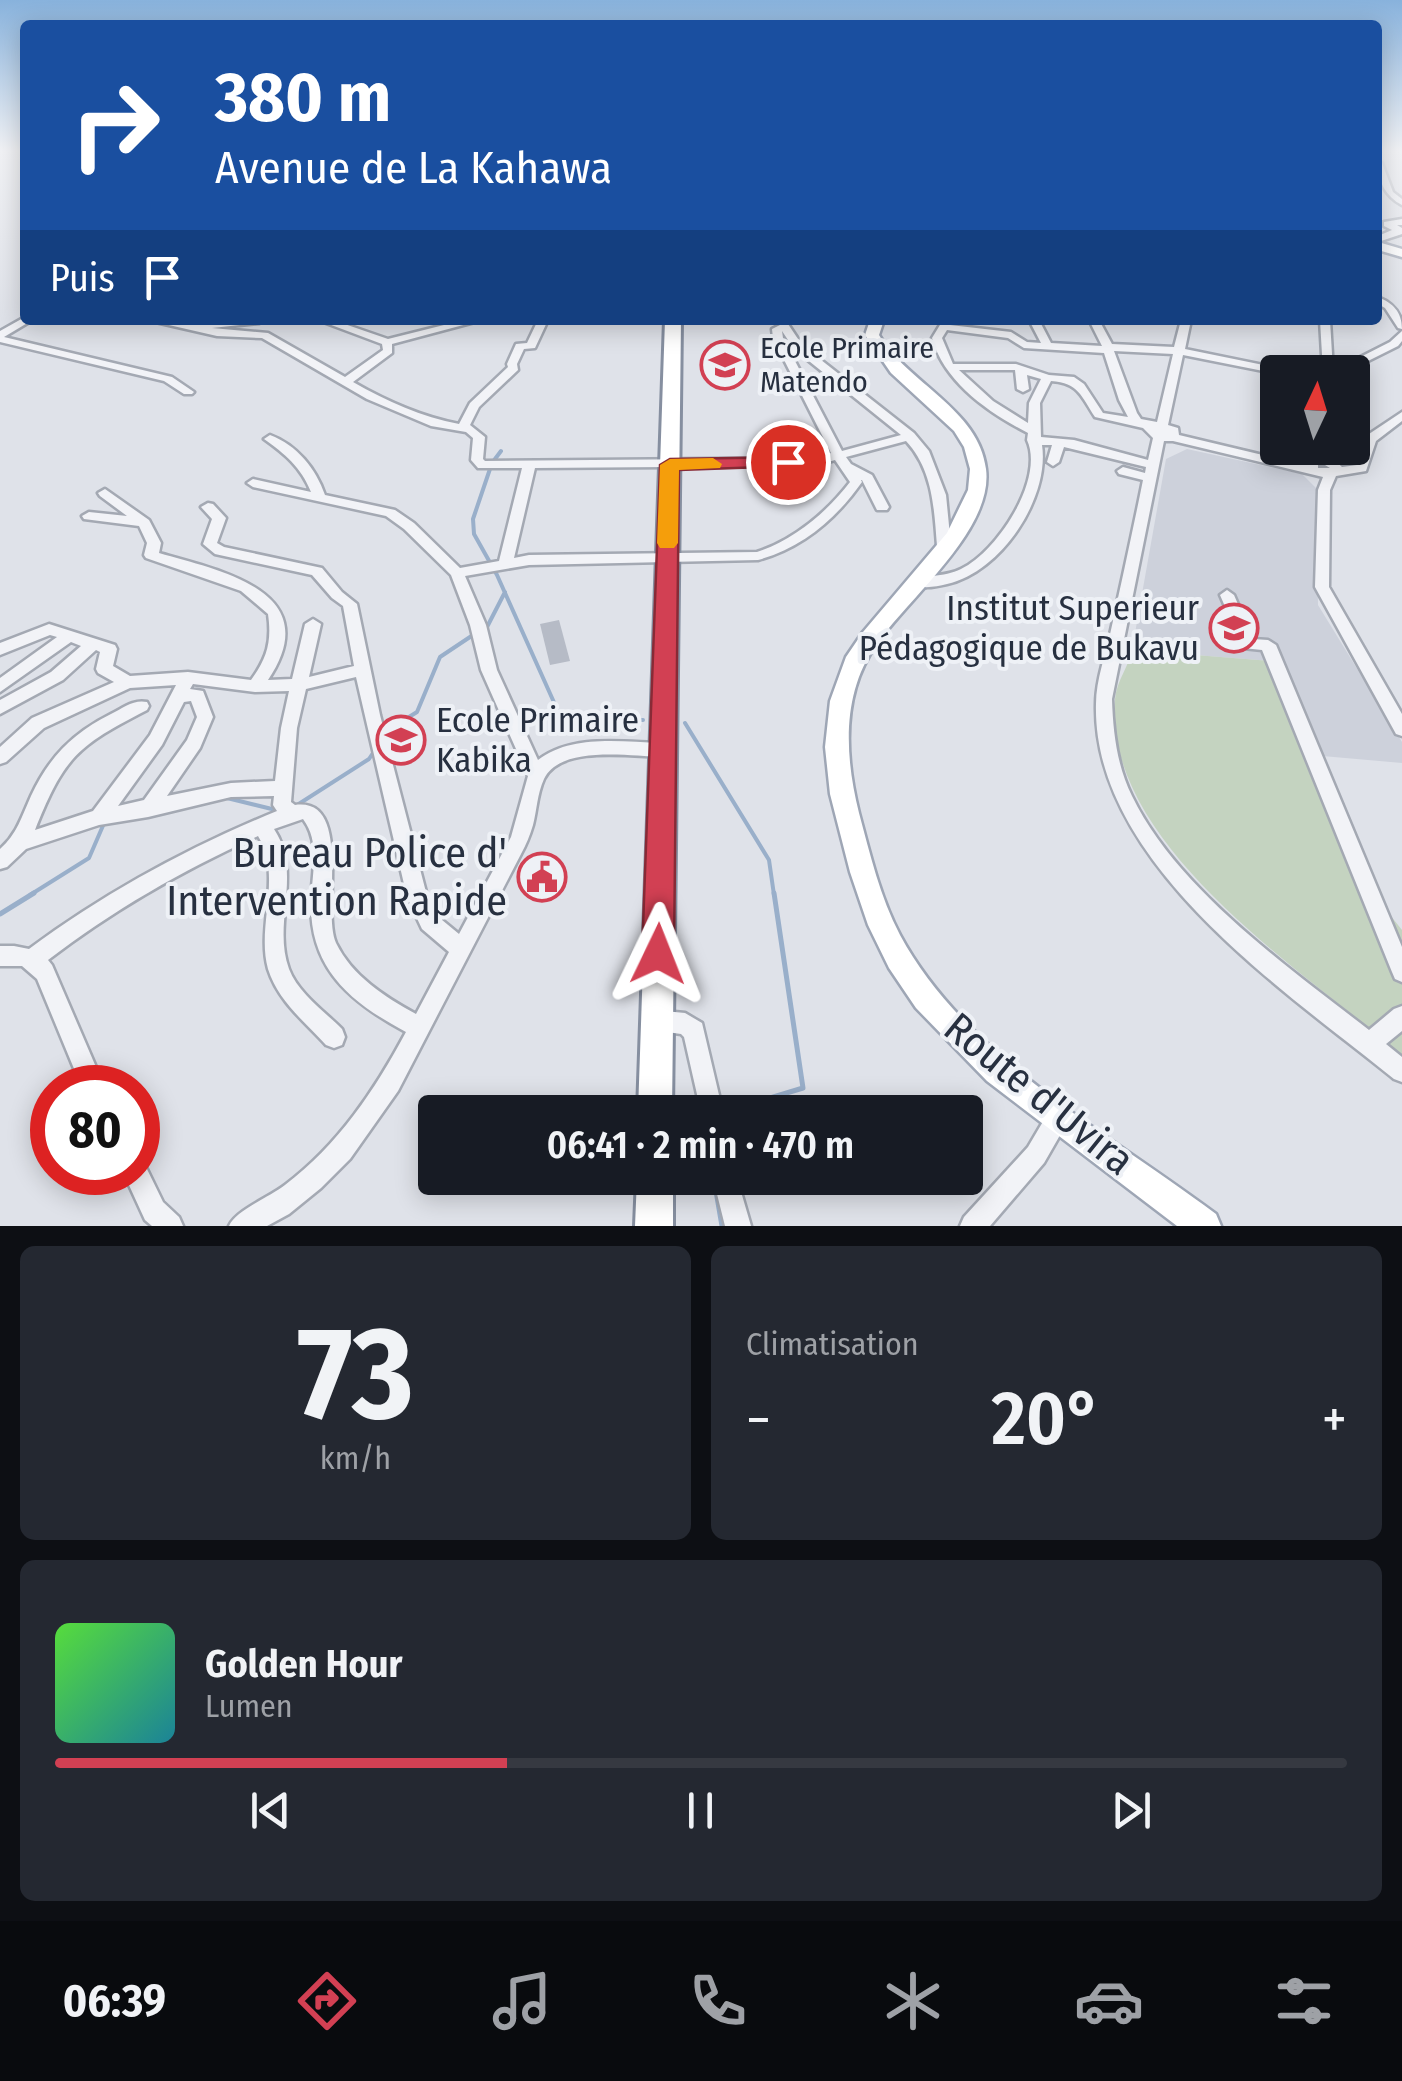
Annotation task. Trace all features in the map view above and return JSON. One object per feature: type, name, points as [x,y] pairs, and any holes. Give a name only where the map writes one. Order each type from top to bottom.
[{"type":"highway","points":[[655,1095],[673,325]]},
{"type":"highway","points":[[654,1226],[655,1195]]},
{"type":"main road","name":"Route d'Uvira","points":[[875,325],[872,335],[879,350],[949,414],[976,460],[978,486],[974,501],[944,546],[870,637],[850,668],[839,710],[839,786],[872,899],[898,958],[948,1028],[1204,1226]]},
{"type":"street","points":[[1390,215],[1402,214]]},
{"type":"street","points":[[1382,302],[1402,326]]},
{"type":"street","points":[[1389,306],[1402,305]]},
{"type":"street","points":[[183,325],[217,333],[264,335],[395,408],[435,423],[477,432],[477,460],[482,466],[814,462],[910,436]]},
{"type":"street","points":[[196,327],[214,325]]},
{"type":"street","points":[[338,325],[387,342],[457,325]]},
{"type":"street","points":[[463,427],[474,405],[514,368],[520,346],[531,346],[541,325]]},
{"type":"street","points":[[785,325],[776,331],[778,338],[839,456],[867,478],[882,507]]},
{"type":"street","points":[[789,325],[808,356],[910,436],[931,464],[944,546]]},
{"type":"street","points":[[946,325],[937,344],[952,367],[993,409],[1032,435],[1151,471]]},
{"type":"street","points":[[991,325],[1017,336],[1020,343]]},
{"type":"street","points":[[1037,325],[1048,347]]},
{"type":"street","points":[[1097,325],[1109,349],[1118,389],[1159,430]]},
{"type":"street","points":[[1185,325],[1159,430],[1104,699],[1104,732],[1116,777],[1127,805],[1148,838],[1201,900],[1402,1072]]},
{"type":"street","points":[[1325,325],[1327,355]]},
{"type":"street","points":[[1370,356],[1394,344],[1402,334]]},
{"type":"street","points":[[0,337],[168,378],[188,392]]},
{"type":"street","points":[[345,383],[383,358],[388,352],[387,342]]},
{"type":"street","points":[[1023,389],[1014,348],[1020,343],[1181,352],[1260,367]]},
{"type":"street","points":[[952,367],[1019,367],[1048,378],[1070,379],[1080,386],[1100,415],[1260,452]]},
{"type":"street","points":[[917,582],[944,582],[972,572],[1020,516],[1037,474],[1032,435],[1034,412],[1048,378]]},
{"type":"street","points":[[1370,439],[1402,416]]},
{"type":"street","points":[[270,439],[278,441],[291,458],[310,470],[319,496]]},
{"type":"street","points":[[1054,462],[1059,442]]},
{"type":"street","points":[[496,564],[528,465]]},
{"type":"street","points":[[1361,465],[1357,471],[1323,465],[1322,587],[1402,729]]},
{"type":"street","points":[[457,573],[496,564],[743,557],[780,549],[853,488],[856,482],[850,468]]},
{"type":"street","points":[[1123,470],[1151,471]]},
{"type":"street","points":[[253,483],[390,513],[457,573],[478,624],[490,670],[536,775]]},
{"type":"street","points":[[105,493],[144,522],[154,543],[151,556],[172,558],[194,572],[240,584],[276,612],[278,652],[255,686]]},
{"type":"street","points":[[208,507],[219,518],[210,544],[220,551],[305,566],[322,575],[337,595],[350,604],[417,897],[437,932],[461,950]]},
{"type":"street","points":[[89,516],[144,522]]},
{"type":"street","points":[[1226,595],[1248,644],[1268,645],[1275,656],[1280,679],[1402,972]]},
{"type":"street","points":[[33,959],[88,916],[161,871],[260,826],[287,804],[289,728],[313,624]]},
{"type":"street","points":[[0,662],[48,629]]},
{"type":"street","points":[[0,649],[48,629],[109,649],[104,670],[128,682]]},
{"type":"street","points":[[0,686],[69,636]]},
{"type":"street","points":[[0,708],[57,676],[92,644]]},
{"type":"street","points":[[0,757],[38,723],[128,682],[188,678],[255,686],[298,685],[363,670]]},
{"type":"street","points":[[99,818],[156,740],[188,678]]},
{"type":"street","points":[[148,809],[194,743],[205,717],[197,696],[180,696]]},
{"type":"street","points":[[0,861],[20,842],[47,776],[70,746],[92,730],[141,706]]},
{"type":"street","points":[[242,1226],[294,1197],[336,1160],[364,1126],[521,835],[536,775],[545,763],[575,752],[662,750]]},
{"type":"street","points":[[20,842],[99,818],[231,790],[306,811],[315,819],[321,835],[322,933],[334,955],[376,1005],[420,1028]]},
{"type":"street","points":[[260,826],[270,836],[280,876],[273,948],[280,976],[334,1037]]},
{"type":"street","points":[[0,956],[12,954],[33,959],[45,972],[84,1065]]},
{"type":"street","points":[[1369,1044],[1402,1017]]},
{"type":"street","points":[[654,1022],[686,1024],[694,1031],[709,1095]]},
{"type":"street","points":[[973,1226],[1024,1170],[1060,1116]]},
{"type":"street","points":[[146,1195],[154,1211],[170,1226]]},
{"type":"street","points":[[730,1195],[738,1226]]},
{"type":"shaded area","name":"Institut Superieur Pédagogique de Bukavu","points":[[1187,449],[1302,474],[1316,488],[1318,605],[1402,742],[1402,763],[1311,755],[1271,661],[1132,650],[1166,459]]},
{"type":"green space","points":[[1132,650],[1271,661],[1366,885],[1402,930],[1402,1055],[1217,900],[1175,853],[1141,804],[1120,753],[1115,699]]},
{"type":"building","points":[[559,620],[570,661],[550,665],[540,624]]},
{"type":"waterway","points":[[501,451],[492,463],[473,519],[474,534],[505,592]]},
{"type":"waterway","points":[[486,629],[505,592]]},
{"type":"waterway","points":[[505,592],[561,718],[643,720]]},
{"type":"waterway","points":[[383,738],[388,730],[417,712],[440,657],[473,635]]},
{"type":"waterway","points":[[685,723],[769,860],[774,895]]},
{"type":"waterway","points":[[294,807],[369,759],[375,750]]},
{"type":"waterway","points":[[227,798],[280,811]]},
{"type":"waterway","points":[[30,895],[89,858],[105,821]]},
{"type":"waterway","points":[[0,914],[34,893]]},
{"type":"waterway","points":[[774,893],[803,1088],[780,1095]]},
{"type":"waterway","points":[[717,1195],[722,1226]]},
{"type":"slow traffic","points":[[667,543],[670,465],[713,464]]},
{"type":"place","name":"Ecole Primaire Matendo","points":[[725,365]]},
{"type":"place","name":"Institut Superieur Pédagogique de Bukavu","points":[[1234,628]]},
{"type":"place","name":"Ecole Primaire Kabika","points":[[401,740]]},
{"type":"place","name":"Bureau Police d' Intervention Rapide","points":[[542,877]]},
{"type":"route","points":[[658,954],[670,465],[788,462]]}]
